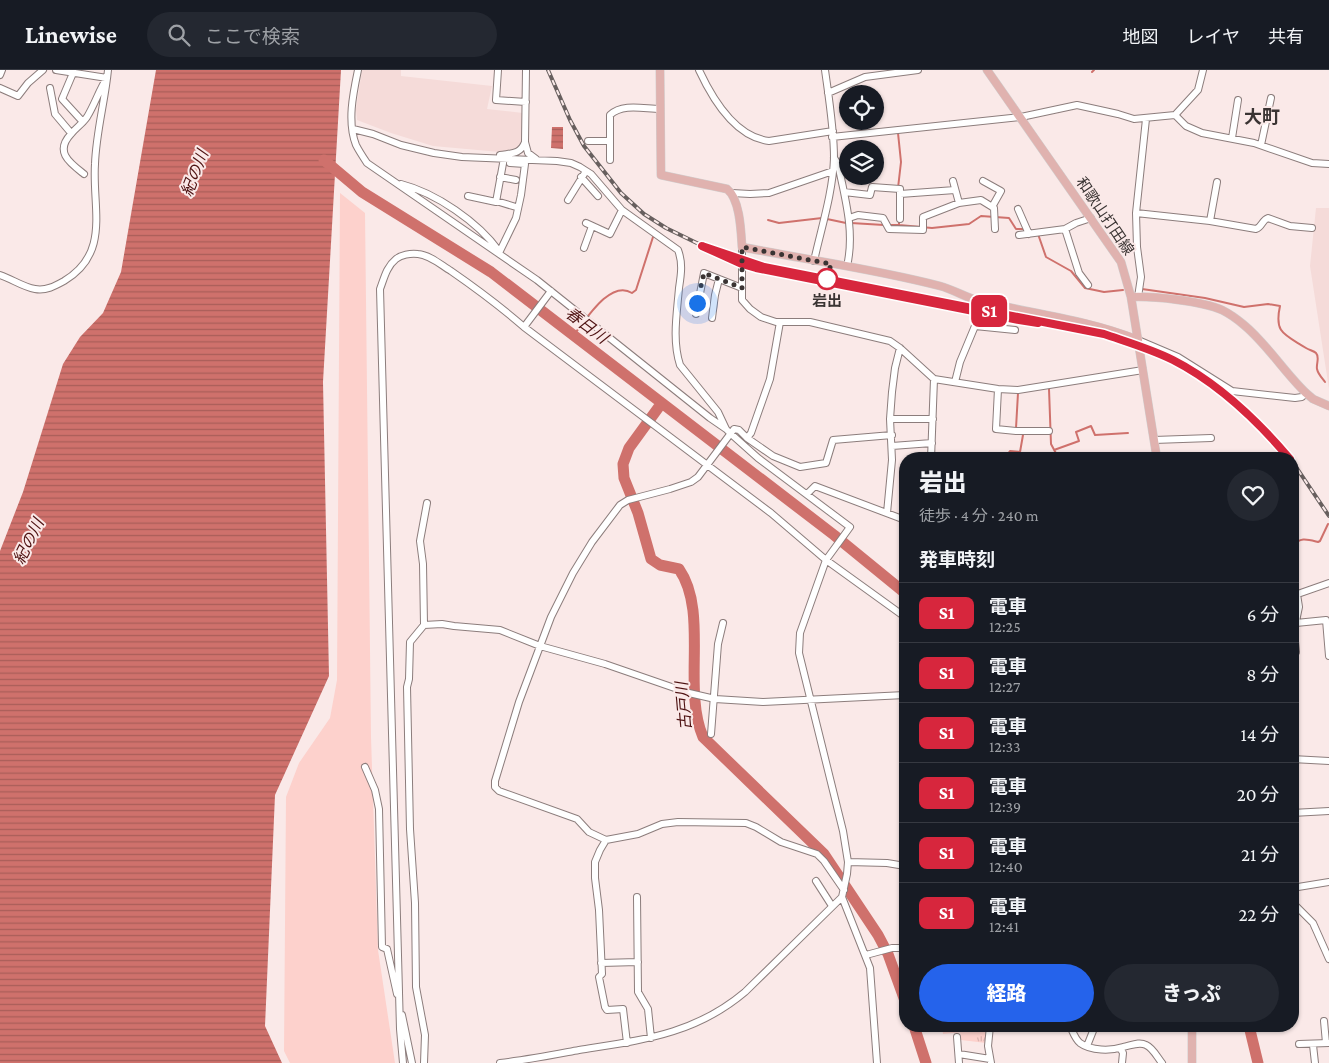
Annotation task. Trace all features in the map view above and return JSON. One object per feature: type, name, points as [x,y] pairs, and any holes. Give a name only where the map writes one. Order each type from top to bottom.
[{"type":"main road","points":[[660,70],[660,175],[727,189],[732,193],[739,217],[742,247],[848,266],[940,286],[980,302],[1093,325],[1116,331],[1138,340]]},
{"type":"main road","name":"和歌山打田線","points":[[987,70],[1121,262],[1134,297],[1138,340],[1156,452]]},
{"type":"main road","points":[[1134,297],[1159,298],[1220,309],[1246,326],[1306,393],[1313,399],[1329,406]]},
{"type":"main road","points":[[1192,1032],[1192,1063]]},
{"type":"street","points":[[0,75],[2,70]]},
{"type":"street","points":[[0,88],[18,96],[28,83],[43,70]]},
{"type":"street","points":[[56,70],[108,78]]},
{"type":"street","points":[[0,275],[32,288],[45,290],[72,276],[91,252],[96,236],[97,219],[94,184],[95,161],[108,70]]},
{"type":"street","points":[[358,70],[352,101],[353,130],[356,145],[366,163],[499,252],[551,291],[758,458],[850,527],[828,557],[800,633],[799,653],[843,832],[848,862],[843,893],[745,992],[730,1005],[696,1024],[627,1043],[518,1062],[500,1063]]},
{"type":"street","points":[[498,70],[496,100],[526,102]]},
{"type":"street","points":[[526,70],[525,142],[528,153],[537,160]]},
{"type":"street","points":[[699,70],[724,110],[740,128],[759,140],[769,141],[1021,117],[1078,105],[1134,119],[1175,115],[1198,90],[1203,70]]},
{"type":"street","points":[[814,261],[834,158],[825,70]]},
{"type":"street","points":[[828,92],[865,77],[918,70]]},
{"type":"street","points":[[73,73],[62,98],[83,122]]},
{"type":"street","points":[[84,174],[67,161],[63,150],[64,144],[71,133],[83,122],[108,78]]},
{"type":"street","points":[[50,88],[55,114],[71,133]]},
{"type":"street","points":[[1261,145],[1271,98]]},
{"type":"street","points":[[1232,138],[1238,100]]},
{"type":"street","points":[[610,160],[610,115],[616,110],[625,108],[660,109]]},
{"type":"street","points":[[1175,115],[1190,129],[1202,133],[1261,145],[1312,163],[1329,164]]},
{"type":"street","points":[[1134,297],[1140,277],[1136,213],[1146,119]]},
{"type":"street","points":[[353,130],[373,134],[401,145],[434,153],[525,164],[516,218],[499,252]]},
{"type":"street","points":[[588,141],[610,141]]},
{"type":"street","points":[[496,201],[502,160],[500,155],[519,152],[525,142]]},
{"type":"street","points":[[834,158],[838,164],[849,218],[851,248],[848,266]]},
{"type":"street","points":[[502,160],[537,160],[571,163],[586,171],[622,210],[678,250],[682,266],[676,328],[677,356],[680,365],[718,412],[728,433]]},
{"type":"street","points":[[568,200],[586,171]]},
{"type":"street","points":[[732,193],[769,193],[833,171]]},
{"type":"street","points":[[500,177],[516,180]]},
{"type":"street","points":[[581,177],[598,196]]},
{"type":"street","points":[[953,181],[959,203]]},
{"type":"street","points":[[983,182],[1001,192],[992,207],[995,229]]},
{"type":"street","points":[[1210,221],[1217,182]]},
{"type":"street","points":[[844,192],[870,195],[872,187],[955,190]]},
{"type":"street","points":[[900,189],[900,219]]},
{"type":"street","points":[[468,196],[516,207]]},
{"type":"street","points":[[849,218],[858,216],[883,218],[889,229],[922,230],[923,217],[959,203],[981,200],[992,207]]},
{"type":"street","points":[[584,248],[589,224],[610,234],[622,210]]},
{"type":"street","points":[[1018,210],[1029,234]]},
{"type":"street","points":[[1136,213],[1210,221],[1256,229],[1268,218],[1290,226],[1312,228]]},
{"type":"street","points":[[1020,235],[1066,230],[1076,223],[1091,218]]},
{"type":"street","points":[[1066,230],[1079,273],[1088,285]]},
{"type":"street","points":[[742,247],[744,303],[761,317],[780,322],[810,322],[882,339],[900,348],[934,379],[998,389],[1018,390],[1143,370]]},
{"type":"street","points":[[403,1063],[399,1004],[380,290],[387,269],[396,259],[406,254],[426,256],[486,295],[524,327],[708,463],[899,612]]},
{"type":"street","points":[[696,314],[704,273],[742,288]]},
{"type":"street","points":[[712,318],[719,279]]},
{"type":"street","points":[[524,327],[551,291]]},
{"type":"street","points":[[747,438],[751,433],[770,379],[780,322]]},
{"type":"street","points":[[955,382],[960,362],[975,326],[1015,330]]},
{"type":"street","points":[[1138,340],[1178,357],[1232,391],[1295,398],[1302,397],[1306,393]]},
{"type":"street","points":[[887,514],[892,446],[890,419],[895,368],[900,348]]},
{"type":"street","points":[[931,452],[934,379]]},
{"type":"street","points":[[998,389],[996,429],[1049,431]]},
{"type":"street","points":[[890,419],[932,420]]},
{"type":"street","points":[[878,1063],[870,968],[843,893],[824,861],[817,854],[781,842],[746,823],[678,822],[662,824],[638,834],[606,840],[588,832],[577,819],[499,791],[494,781],[506,740],[551,617],[573,573],[592,542],[620,505],[639,496],[660,492],[691,482],[698,477],[728,433],[734,429],[739,430],[773,456],[800,467],[826,463],[833,440],[892,435]]},
{"type":"street","points":[[1154,440],[1211,438]]},
{"type":"street","points":[[892,446],[932,443]]},
{"type":"street","points":[[807,494],[815,486],[899,518]]},
{"type":"street","points":[[424,1063],[425,1035],[416,987],[415,903],[410,828],[407,687],[410,642],[424,625],[423,564],[420,541],[427,503]]},
{"type":"street","points":[[1299,594],[1329,583]]},
{"type":"street","points":[[1299,623],[1326,620],[1329,656]]},
{"type":"street","points":[[712,734],[718,644],[723,623]]},
{"type":"street","points":[[424,625],[442,624],[500,630],[540,646],[604,664],[689,693],[715,699],[763,702],[899,695]]},
{"type":"street","points":[[1299,759],[1329,761]]},
{"type":"street","points":[[365,767],[375,790],[379,810],[382,947],[387,949],[412,1063]]},
{"type":"street","points":[[1299,813],[1329,811]]},
{"type":"street","points":[[606,840],[595,862],[602,974],[599,977],[607,1010],[623,1009],[627,1043]]},
{"type":"street","points":[[848,862],[899,865]]},
{"type":"street","points":[[816,880],[832,906]]},
{"type":"street","points":[[1299,887],[1329,882]]},
{"type":"street","points":[[637,897],[638,992],[648,1009],[650,1038]]},
{"type":"street","points":[[1299,909],[1313,923],[1329,959]]},
{"type":"street","points":[[866,955],[899,948]]},
{"type":"street","points":[[601,963],[638,962]]},
{"type":"street","points":[[1299,1044],[1328,1043],[1324,1021]]},
{"type":"street","points":[[959,1054],[990,1061],[988,1046],[989,1032]]},
{"type":"street","points":[[1072,1032],[1080,1044],[1097,1050],[1145,1044],[1153,1050],[1162,1063]]},
{"type":"street","points":[[1086,1046],[1092,1032]]},
{"type":"street","points":[[957,1038],[959,1063]]},
{"type":"street","points":[[1313,1045],[1315,1063]]},
{"type":"street","points":[[1120,1048],[1122,1063]]},
{"type":"shaded area","points":[[362,70],[401,70],[401,76],[492,86],[487,109],[523,113],[522,141],[517,148],[500,152],[433,146],[357,120],[356,109]]},
{"type":"shaded area","points":[[1316,208],[1329,208],[1329,389],[1310,266]]},
{"type":"green space","points":[[340,193],[365,213],[371,737],[378,950],[395,1063],[290,1063],[284,1051],[286,797],[299,763],[330,718],[337,680]]},
{"type":"green space","points":[[943,1032],[964,1032],[943,1034]]},
{"type":"green space","points":[[960,1032],[985,1032],[986,1043],[961,1040]]},
{"type":"water","name":"紀の川","points":[[156,70],[341,70],[323,382],[329,676],[275,795],[265,1026],[282,1063],[0,1063],[0,551],[23,492],[63,364],[80,337],[103,313],[121,272]]},
{"type":"water","points":[[552,127],[563,127],[563,149],[551,148]]},
{"type":"waterway","points":[[898,133],[901,162],[898,188]]},
{"type":"waterway","name":"春日川","points":[[324,160],[362,192],[491,272],[834,535],[899,588]]},
{"type":"waterway","points":[[899,225],[932,228],[969,224],[981,216],[1009,218],[1016,229],[1025,229]]},
{"type":"waterway","points":[[768,220],[779,223],[822,218]]},
{"type":"waterway","points":[[827,219],[846,223]]},
{"type":"waterway","points":[[889,225],[899,225],[899,220]]},
{"type":"waterway","points":[[851,223],[884,225]]},
{"type":"waterway","points":[[1038,234],[1046,257],[1071,271],[1085,288],[1104,292],[1123,290]]},
{"type":"waterway","points":[[573,336],[591,312],[607,296],[624,290],[632,293],[636,290],[653,237]]},
{"type":"waterway","points":[[1142,289],[1205,298],[1244,307],[1268,304],[1280,306],[1278,322],[1282,332],[1316,353],[1318,356],[1318,371],[1325,382]]},
{"type":"waterway","points":[[1049,389],[1051,444],[1055,452]]},
{"type":"waterway","points":[[1016,428],[1018,393]]},
{"type":"waterway","name":"古戸川","points":[[661,404],[629,448],[623,464],[624,478],[638,513],[651,559],[660,565],[679,569],[688,587],[694,628],[694,674],[697,717],[703,737],[824,854],[878,935],[888,954],[899,984]]},
{"type":"waterway","points":[[1054,450],[1079,441],[1076,432],[1091,426],[1095,435],[1128,433]]},
{"type":"waterway","points":[[1020,452],[1023,435],[1021,433]]},
{"type":"waterway","points":[[1009,452],[1020,452]]},
{"type":"waterway","points":[[1299,541],[1320,541],[1328,524]]},
{"type":"waterway","name":"古戸川","points":[[916,1032],[926,1063]]},
{"type":"waterway","name":"春日川","points":[[1250,1032],[1258,1063]]},
{"type":"railway","points":[[548,70],[570,120],[584,146],[621,193],[644,214],[666,228],[707,248]]},
{"type":"railway","points":[[701,246],[764,267],[1104,334],[1156,352],[1190,369],[1221,391],[1264,430],[1284,452]]},
{"type":"railway","points":[[1299,471],[1329,516]]},
{"type":"train","name":"S1","points":[[1038,323],[756,268],[742,264],[702,246],[764,267],[1104,334],[1145,348],[1173,360],[1209,382],[1260,424],[1284,452]]},
{"type":"place","name":"岩出","points":[[827,279]]},
{"type":"district","name":"大町","points":[[1262,117]]},
{"type":"route","points":[[697,303],[704,273],[742,288],[742,247],[831,264],[827,279]]}]
